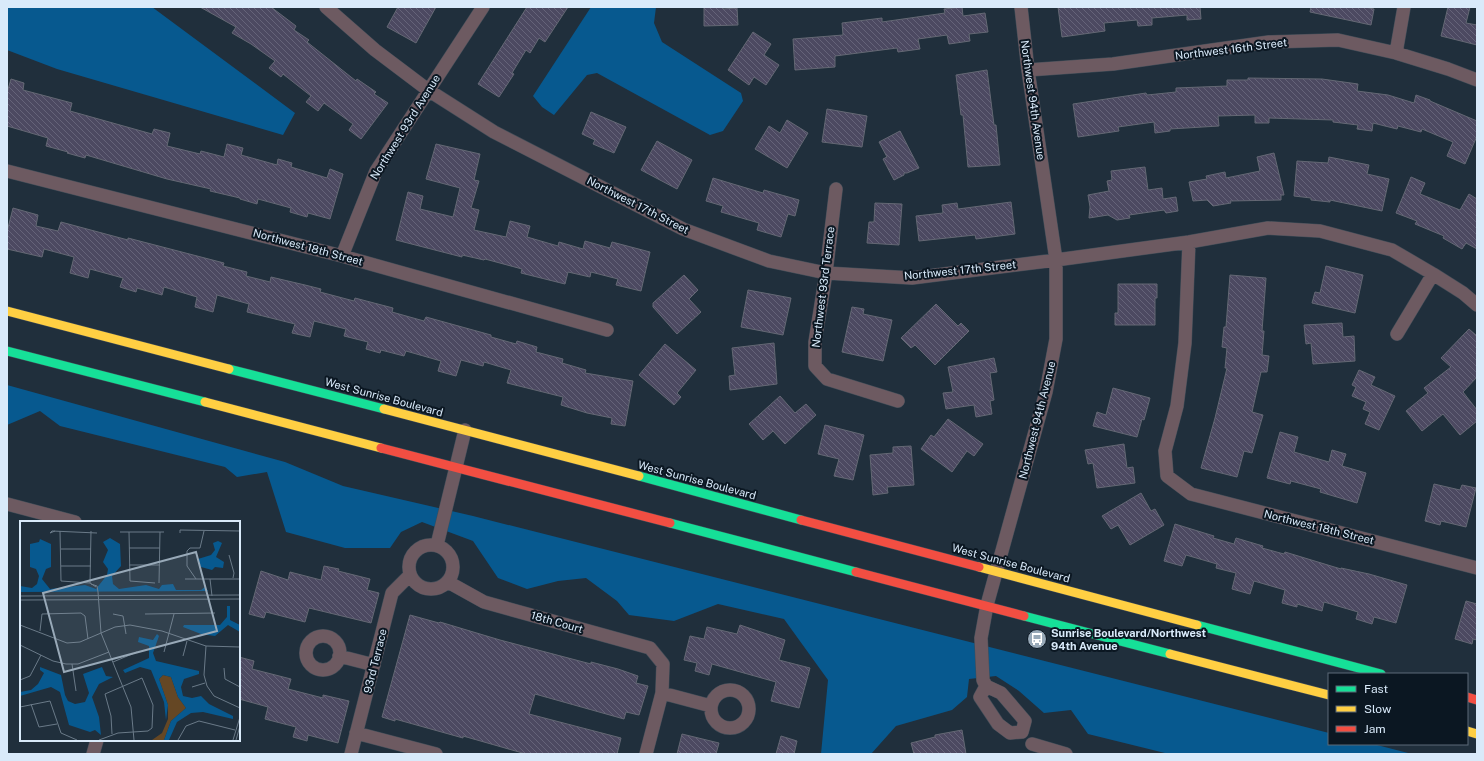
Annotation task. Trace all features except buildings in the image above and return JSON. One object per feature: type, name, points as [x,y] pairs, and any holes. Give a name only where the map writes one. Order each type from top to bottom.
[{"type":"highway","name":"West Sunrise Boulevard","points":[[7,311],[465,430],[1377,673]]},
{"type":"highway","points":[[7,351],[1328,695]]},
{"type":"street","name":"Northwest 17th Street","points":[[326,7],[375,50],[428,90],[494,132],[683,229],[769,261],[826,273],[912,278],[1189,242],[1268,228],[1320,231],[1392,250],[1463,293],[1477,305]]},
{"type":"street","name":"Northwest 93rd Avenue","points":[[342,256],[376,171],[483,7]]},
{"type":"street","name":"Northwest 94th Avenue","points":[[1021,7],[1028,70],[1056,260],[1056,339],[1046,392],[987,606],[981,638],[985,683],[980,697],[998,724],[1010,733],[1022,732]]},
{"type":"street","points":[[1396,53],[1404,7]]},
{"type":"street","name":"Northwest 16th Street","points":[[1028,70],[1113,64],[1269,42],[1338,40],[1396,53],[1448,69],[1477,80]]},
{"type":"street","name":"Northwest 18th Street","points":[[7,171],[342,256],[607,330]]},
{"type":"street","name":"Northwest 93rd Terrace","points":[[836,189],[826,273],[815,342],[815,366],[827,379],[898,401]]},
{"type":"street","name":"Northwest 18th Street","points":[[1189,242],[1185,343],[1176,406],[1165,451],[1167,476],[1191,494],[1477,568]]},
{"type":"street","points":[[1397,334],[1433,274]]},
{"type":"street","points":[[439,539],[417,549],[412,554],[409,561],[410,575],[414,582],[427,589],[435,589],[448,582],[454,568],[453,560],[439,539],[465,430]]},
{"type":"street","points":[[7,504],[68,521]]},
{"type":"street","name":"93rd Terrace","points":[[351,754],[392,593],[410,575]]},
{"type":"street","name":"18th Court","points":[[448,582],[484,602],[650,648],[663,664],[662,693]]},
{"type":"street","points":[[340,656],[374,665]]},
{"type":"street","points":[[985,683],[1000,693],[1025,721],[1022,732],[1029,749],[1066,754]]},
{"type":"street","points":[[646,754],[662,693],[711,706]]},
{"type":"street","points":[[356,733],[436,754]]},
{"type":"street","points":[[93,754],[97,741]]},
{"type":"water","points":[[7,7],[152,7],[295,113],[283,135],[57,69],[7,50]]},
{"type":"water","points":[[591,7],[656,7],[654,23],[662,42],[741,93],[743,101],[723,131],[710,135],[597,73],[587,75],[554,115],[542,107],[533,96]]},
{"type":"water","points":[[7,385],[285,462],[343,486],[473,516],[1328,733],[1328,745],[1377,745],[1412,754],[1169,754],[1088,734],[1071,710],[1044,713],[1019,691],[996,676],[969,679],[967,697],[952,710],[896,726],[871,754],[821,754],[828,680],[784,619],[718,604],[674,621],[629,615],[617,601],[586,578],[558,581],[527,589],[498,578],[473,541],[422,522],[401,532],[390,548],[345,548],[286,532],[267,472],[237,477],[225,467],[60,426],[40,411],[7,425]]},
{"type":"traffic: fast","points":[[7,351],[205,402]]},
{"type":"traffic: fast","points":[[229,369],[384,409]]},
{"type":"traffic: fast","points":[[639,476],[801,520]]},
{"type":"traffic: fast","points":[[670,523],[856,572]]},
{"type":"traffic: fast","points":[[1024,616],[1170,654]]},
{"type":"traffic: fast","points":[[1197,625],[1377,673]]},
{"type":"traffic: slow","points":[[7,311],[229,369]]},
{"type":"traffic: slow","points":[[205,402],[381,448]]},
{"type":"traffic: slow","points":[[384,409],[639,476]]},
{"type":"traffic: slow","points":[[979,567],[1197,625]]},
{"type":"traffic: slow","points":[[1170,654],[1328,695]]},
{"type":"traffic: slow","points":[[1468,731],[1477,734]]},
{"type":"traffic: jam","points":[[381,448],[670,523]]},
{"type":"traffic: jam","points":[[801,520],[979,567]]},
{"type":"traffic: jam","points":[[856,572],[1024,616]]},
{"type":"traffic: jam","points":[[1468,697],[1477,700]]},
{"type":"place","name":"Sunrise Boulevard/Northwest 94th Avenue","points":[[1037,639]]}]
